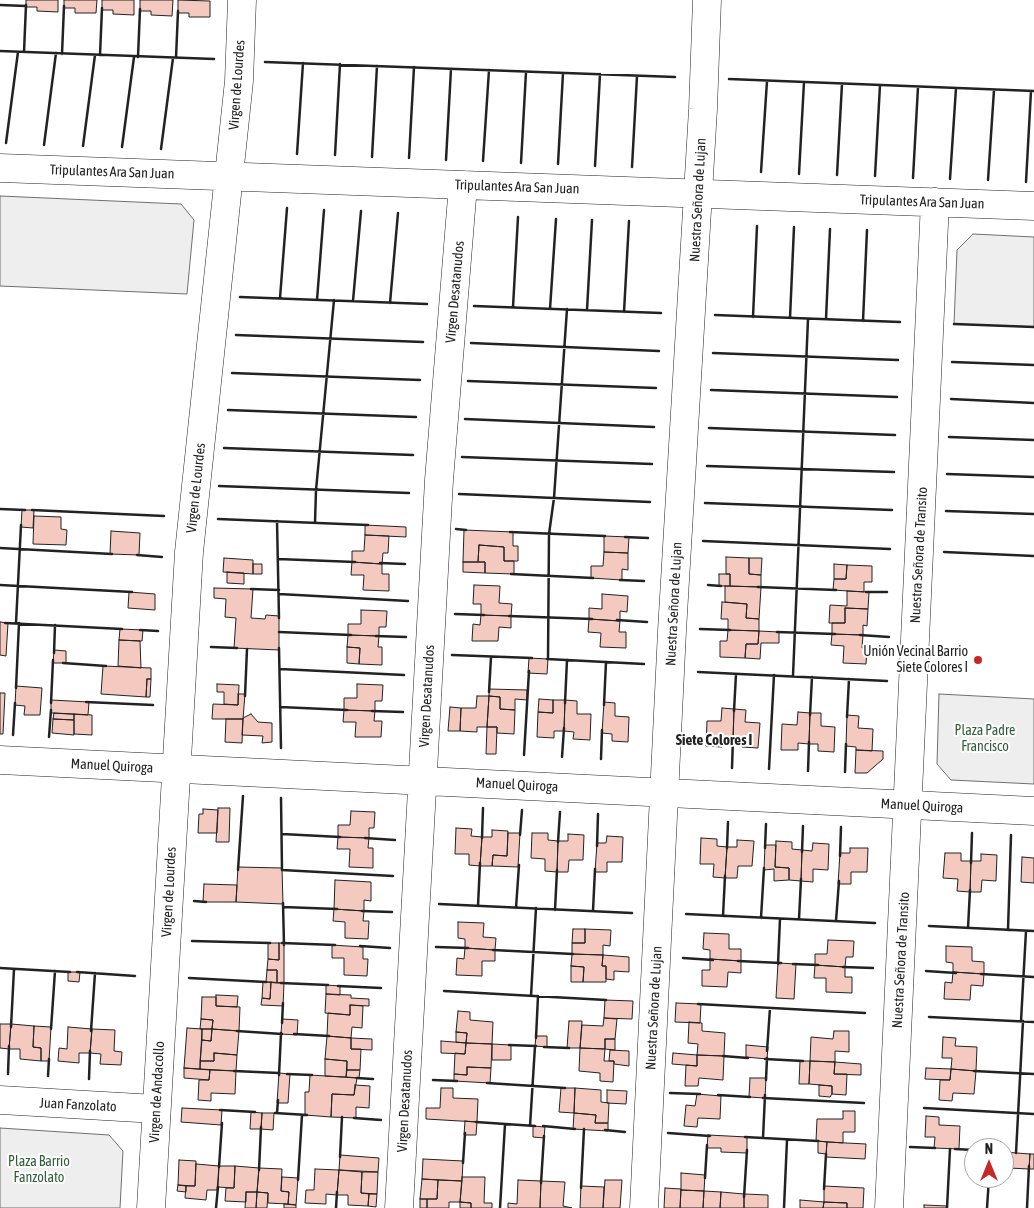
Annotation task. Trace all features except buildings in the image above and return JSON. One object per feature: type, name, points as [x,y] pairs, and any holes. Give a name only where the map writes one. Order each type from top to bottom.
[{"type":"street","name":"Virgen de Lourdes","points":[[164,977],[190,552],[239,81],[242,0]]},
{"type":"street","name":"Nuestra Señora de Lujan","points":[[644,1208],[672,631],[708,0]]},
{"type":"street","name":"Tripulantes Ara San Juan","points":[[0,168],[1034,206]]},
{"type":"street","name":"Virgen Desatanudos","points":[[400,1208],[439,480],[464,185]]},
{"type":"street","name":"Nuestra Señora de Transito","points":[[889,1208],[935,202]]},
{"type":"street","name":"Manuel Quiroga","points":[[0,760],[1034,811]]},
{"type":"street","name":"Virgen de Andacollo","points":[[151,1208],[164,977]]},
{"type":"street","name":"Juan Fanzolato","points":[[0,1100],[156,1109]]},
{"type":"green space","points":[[0,196],[181,204],[194,220],[187,294],[0,286]]},
{"type":"green space","points":[[973,234],[1034,237],[1034,327],[954,324],[957,250]]},
{"type":"green space","name":"Plaza Padre Francisco","points":[[939,694],[1034,699],[1034,784],[951,780],[937,764]]},
{"type":"green space","name":"Plaza Barrio Fanzolato","points":[[0,1128],[109,1135],[123,1151],[120,1208],[0,1208]]},
{"type":"wall","points":[[0,5],[26,6]]},
{"type":"wall","points":[[24,52],[26,5]]},
{"type":"wall","points":[[62,54],[64,6]]},
{"type":"wall","points":[[100,55],[102,8]]},
{"type":"wall","points":[[138,57],[140,9]]},
{"type":"wall","points":[[176,58],[178,11]]},
{"type":"wall","points":[[0,51],[214,59]]},
{"type":"wall","points":[[6,143],[18,52]]},
{"type":"wall","points":[[44,145],[56,53]]},
{"type":"wall","points":[[83,146],[95,55]]},
{"type":"wall","points":[[122,147],[134,57]]},
{"type":"wall","points":[[161,149],[173,58]]},
{"type":"wall","points":[[265,62],[675,77]]},
{"type":"wall","points":[[297,154],[303,63]]},
{"type":"wall","points":[[335,155],[340,64]]},
{"type":"wall","points":[[372,157],[377,66]]},
{"type":"wall","points":[[409,158],[414,67]]},
{"type":"wall","points":[[446,160],[451,69]]},
{"type":"wall","points":[[483,161],[489,70]]},
{"type":"wall","points":[[521,163],[526,72]]},
{"type":"wall","points":[[558,164],[563,73]]},
{"type":"wall","points":[[595,166],[600,74]]},
{"type":"wall","points":[[632,167],[637,76]]},
{"type":"wall","points":[[729,79],[1034,91]]},
{"type":"wall","points":[[761,172],[767,81]]},
{"type":"wall","points":[[799,174],[804,82]]},
{"type":"wall","points":[[837,175],[842,84]]},
{"type":"wall","points":[[875,176],[880,85]]},
{"type":"wall","points":[[913,178],[918,87]]},
{"type":"wall","points":[[950,179],[956,88]]},
{"type":"wall","points":[[988,180],[994,90]]},
{"type":"wall","points":[[1026,182],[1031,91]]},
{"type":"wall","points":[[280,298],[287,208]]},
{"type":"wall","points":[[317,300],[324,210]]},
{"type":"wall","points":[[353,301],[361,211]]},
{"type":"wall","points":[[390,303],[398,213]]},
{"type":"wall","points":[[513,307],[518,217]]},
{"type":"wall","points":[[550,309],[556,219]]},
{"type":"wall","points":[[587,310],[592,220]]},
{"type":"wall","points":[[624,312],[629,221]]},
{"type":"wall","points":[[753,317],[757,226]]},
{"type":"wall","points":[[790,318],[794,227]]},
{"type":"wall","points":[[826,319],[830,229]]},
{"type":"wall","points":[[863,321],[867,230]]},
{"type":"wall","points":[[240,297],[427,304]]},
{"type":"wall","points":[[315,523],[316,490],[334,300]]},
{"type":"wall","points":[[474,306],[661,313]]},
{"type":"wall","points":[[548,659],[549,534],[554,498],[567,309]]},
{"type":"wall","points":[[715,315],[900,322]]},
{"type":"wall","points":[[793,676],[808,319]]},
{"type":"wall","points":[[954,324],[1034,327]]},
{"type":"wall","points":[[236,335],[423,342]]},
{"type":"wall","points":[[471,343],[659,351]]},
{"type":"wall","points":[[713,353],[898,360]]},
{"type":"wall","points":[[952,362],[1034,365]]},
{"type":"wall","points":[[232,373],[420,380]]},
{"type":"wall","points":[[468,381],[656,388]]},
{"type":"wall","points":[[711,390],[897,397]]},
{"type":"wall","points":[[951,399],[1034,403]]},
{"type":"wall","points":[[228,410],[416,417]]},
{"type":"wall","points":[[465,419],[654,427]]},
{"type":"wall","points":[[709,428],[895,435]]},
{"type":"wall","points":[[949,437],[1034,440]]},
{"type":"wall","points":[[224,448],[413,455]]},
{"type":"wall","points":[[462,457],[652,464]]},
{"type":"wall","points":[[707,466],[894,472]]},
{"type":"wall","points":[[947,474],[1034,477]]},
{"type":"wall","points":[[219,486],[409,493]]},
{"type":"wall","points":[[459,494],[650,502]]},
{"type":"wall","points":[[705,503],[892,510]]},
{"type":"wall","points":[[0,509],[25,510]]},
{"type":"wall","points":[[32,510],[164,516]]},
{"type":"wall","points":[[946,511],[1034,514]]},
{"type":"wall","points":[[218,519],[368,525]]},
{"type":"wall","points":[[277,521],[279,618]]},
{"type":"wall","points":[[16,623],[21,525]]},
{"type":"wall","points":[[456,529],[466,530]]},
{"type":"wall","points":[[510,532],[605,536]]},
{"type":"wall","points":[[625,537],[648,538]]},
{"type":"wall","points":[[703,541],[890,549]]},
{"type":"wall","points":[[0,548],[112,554]]},
{"type":"wall","points":[[944,552],[1034,556]]},
{"type":"wall","points":[[137,555],[162,557]]},
{"type":"wall","points":[[278,559],[355,562]]},
{"type":"wall","points":[[380,563],[405,564]]},
{"type":"wall","points":[[511,574],[593,578]]},
{"type":"wall","points":[[620,580],[644,581]]},
{"type":"wall","points":[[0,585],[132,592]]},
{"type":"wall","points":[[708,585],[721,586]]},
{"type":"wall","points":[[758,587],[836,590]]},
{"type":"wall","points":[[251,589],[279,590]]},
{"type":"wall","points":[[866,592],[887,592]]},
{"type":"wall","points":[[279,594],[408,601]]},
{"type":"wall","points":[[455,614],[484,615]]},
{"type":"wall","points":[[509,616],[592,619]]},
{"type":"wall","points":[[617,620],[647,622]]},
{"type":"wall","points":[[5,623],[122,629]]},
{"type":"wall","points":[[16,688],[19,623]]},
{"type":"wall","points":[[54,653],[55,625]]},
{"type":"wall","points":[[700,629],[730,630]]},
{"type":"wall","points":[[140,630],[158,631]]},
{"type":"wall","points":[[279,632],[351,635]]},
{"type":"wall","points":[[777,632],[835,634]]},
{"type":"wall","points":[[860,635],[889,637]]},
{"type":"wall","points":[[376,636],[406,637]]},
{"type":"wall","points":[[211,647],[237,648]]},
{"type":"wall","points":[[279,648],[281,748]]},
{"type":"wall","points":[[245,696],[247,649]]},
{"type":"wall","points":[[452,655],[532,658]]},
{"type":"wall","points":[[489,692],[491,657]]},
{"type":"wall","points":[[547,659],[644,664]]},
{"type":"wall","points":[[51,703],[53,660]]},
{"type":"wall","points":[[565,703],[567,660]]},
{"type":"wall","points":[[604,705],[606,662]]},
{"type":"wall","points":[[63,663],[106,666]]},
{"type":"wall","points":[[280,669],[404,675]]},
{"type":"wall","points":[[524,755],[529,671]]},
{"type":"wall","points":[[698,672],[887,681]]},
{"type":"wall","points":[[734,711],[736,674]]},
{"type":"wall","points":[[769,769],[774,675]]},
{"type":"wall","points":[[810,715],[812,677]]},
{"type":"wall","points":[[847,717],[849,679]]},
{"type":"wall","points":[[86,702],[153,705]]},
{"type":"wall","points":[[13,735],[15,703]]},
{"type":"wall","points":[[280,707],[347,710]]},
{"type":"wall","points":[[49,737],[51,710]]},
{"type":"wall","points":[[372,711],[403,712]]},
{"type":"wall","points":[[562,757],[564,728]]},
{"type":"wall","points":[[601,759],[602,730]]},
{"type":"wall","points":[[732,768],[733,738]]},
{"type":"wall","points":[[808,771],[809,742]]},
{"type":"wall","points":[[845,772],[846,744]]},
{"type":"wall","points":[[238,870],[243,796]]},
{"type":"wall","points":[[281,798],[282,870]]},
{"type":"wall","points":[[482,838],[483,808]]},
{"type":"wall","points":[[520,835],[522,810]]},
{"type":"wall","points":[[558,842],[560,812]]},
{"type":"wall","points":[[597,846],[598,814]]},
{"type":"wall","points":[[727,848],[728,822]]},
{"type":"wall","points":[[765,848],[766,824]]},
{"type":"wall","points":[[802,852],[803,826]]},
{"type":"wall","points":[[840,856],[841,827]]},
{"type":"wall","points":[[971,863],[972,833]]},
{"type":"wall","points":[[282,834],[340,837]]},
{"type":"wall","points":[[1008,930],[1011,835]]},
{"type":"wall","points":[[365,838],[395,840]]},
{"type":"wall","points":[[478,906],[480,863]]},
{"type":"wall","points":[[516,908],[519,865]]},
{"type":"wall","points":[[761,918],[764,868]]},
{"type":"wall","points":[[593,911],[595,869]]},
{"type":"wall","points":[[282,870],[393,876]]},
{"type":"wall","points":[[555,910],[557,870]]},
{"type":"wall","points":[[723,916],[725,876]]},
{"type":"wall","points":[[799,919],[801,879]]},
{"type":"wall","points":[[836,921],[839,881]]},
{"type":"wall","points":[[968,928],[970,890]]},
{"type":"wall","points":[[194,901],[206,902]]},
{"type":"wall","points":[[283,903],[284,945]]},
{"type":"wall","points":[[439,904],[632,913]]},
{"type":"wall","points":[[283,907],[337,909]]},
{"type":"wall","points":[[531,996],[536,908]]},
{"type":"wall","points":[[362,911],[392,912]]},
{"type":"wall","points":[[686,914],[875,923]]},
{"type":"wall","points":[[778,964],[780,919]]},
{"type":"wall","points":[[929,926],[1034,931]]},
{"type":"wall","points":[[1021,1021],[1026,931]]},
{"type":"wall","points":[[192,941],[270,943]]},
{"type":"wall","points":[[282,943],[335,945]]},
{"type":"wall","points":[[360,946],[390,948]]},
{"type":"wall","points":[[436,947],[468,948]]},
{"type":"wall","points":[[493,950],[573,954]]},
{"type":"wall","points":[[683,958],[713,960]]},
{"type":"wall","points":[[738,961],[781,963]]},
{"type":"wall","points":[[793,964],[818,965]]},
{"type":"wall","points":[[843,967],[873,968]]},
{"type":"wall","points":[[0,968],[70,972]]},
{"type":"wall","points":[[11,1027],[14,969]]},
{"type":"wall","points":[[51,1029],[55,971]]},
{"type":"wall","points":[[926,971],[956,973]]},
{"type":"wall","points":[[77,972],[135,976]]},
{"type":"wall","points":[[91,1031],[95,973]]},
{"type":"wall","points":[[981,974],[1034,977]]},
{"type":"wall","points":[[189,978],[266,982]]},
{"type":"wall","points":[[281,983],[328,985]]},
{"type":"wall","points":[[338,986],[381,988]]},
{"type":"wall","points":[[444,991],[606,1000]]},
{"type":"wall","points":[[536,1038],[538,996]]},
{"type":"wall","points":[[282,1023],[283,1003]]},
{"type":"wall","points":[[698,1004],[865,1013]]},
{"type":"wall","points":[[767,1051],[770,1008]]},
{"type":"wall","points":[[929,1017],[1034,1022]]},
{"type":"wall","points":[[1016,1153],[1023,1021]]},
{"type":"wall","points":[[237,1031],[282,1034]]},
{"type":"wall","points":[[279,1075],[281,1033]]},
{"type":"wall","points":[[294,1034],[329,1036]]},
{"type":"wall","points":[[509,1045],[536,1046]]},
{"type":"wall","points":[[8,1074],[9,1046]]},
{"type":"wall","points":[[530,1126],[535,1046]]},
{"type":"wall","points":[[544,1047],[569,1048]]},
{"type":"wall","points":[[89,1079],[90,1051]]},
{"type":"wall","points":[[723,1056],[748,1058]]},
{"type":"wall","points":[[766,1080],[767,1058]]},
{"type":"wall","points":[[48,1076],[49,1059]]},
{"type":"wall","points":[[765,1059],[803,1061]]},
{"type":"wall","points":[[234,1071],[279,1073]]},
{"type":"wall","points":[[974,1071],[1034,1074]]},
{"type":"wall","points":[[287,1074],[312,1075]]},
{"type":"wall","points":[[357,1078],[373,1079]]},
{"type":"wall","points":[[433,1080],[457,1081]]},
{"type":"wall","points":[[487,1083],[565,1088]]},
{"type":"wall","points":[[670,1093],[700,1094]]},
{"type":"wall","points":[[718,1095],[750,1097]]},
{"type":"wall","points":[[763,1138],[765,1095]]},
{"type":"wall","points":[[763,1098],[864,1103]]},
{"type":"wall","points":[[277,1113],[278,1100]]},
{"type":"wall","points":[[924,1108],[1034,1114]]},
{"type":"wall","points":[[220,1110],[255,1112]]},
{"type":"wall","points":[[275,1113],[307,1115]]},
{"type":"wall","points":[[298,1180],[302,1115]]},
{"type":"wall","points":[[340,1157],[342,1117]]},
{"type":"wall","points":[[354,1118],[381,1120]]},
{"type":"wall","points":[[476,1122],[535,1126]]},
{"type":"wall","points":[[219,1167],[222,1123]]},
{"type":"wall","points":[[500,1208],[505,1124]]},
{"type":"wall","points":[[543,1126],[575,1129]]},
{"type":"wall","points":[[259,1170],[261,1127]]},
{"type":"wall","points":[[581,1188],[584,1129]]},
{"type":"wall","points":[[605,1130],[625,1132]]},
{"type":"wall","points":[[463,1163],[465,1133]]},
{"type":"wall","points":[[668,1133],[710,1136]]},
{"type":"wall","points":[[541,1183],[544,1136]]},
{"type":"wall","points":[[745,1137],[818,1141]]},
{"type":"wall","points":[[784,1208],[787,1140]]},
{"type":"wall","points":[[705,1178],[707,1145]]},
{"type":"wall","points":[[910,1147],[935,1148]]},
{"type":"wall","points":[[947,1208],[950,1149]]},
{"type":"wall","points":[[955,1149],[964,1149]]},
{"type":"wall","points":[[744,1197],[747,1150]]},
{"type":"wall","points":[[824,1189],[826,1154]]},
{"type":"wall","points":[[1027,1208],[1029,1166]]},
{"type":"wall","points":[[216,1208],[218,1187]]},
{"type":"wall","points":[[987,1208],[988,1188]]},
{"type":"wall","points":[[336,1208],[337,1192]]},
{"type":"place","name":"Unión Vecinal Barrio Siete Colores I","points":[[978,660]]},
{"type":"district","name":"Siete Colores I","points":[[714,740]]}]
